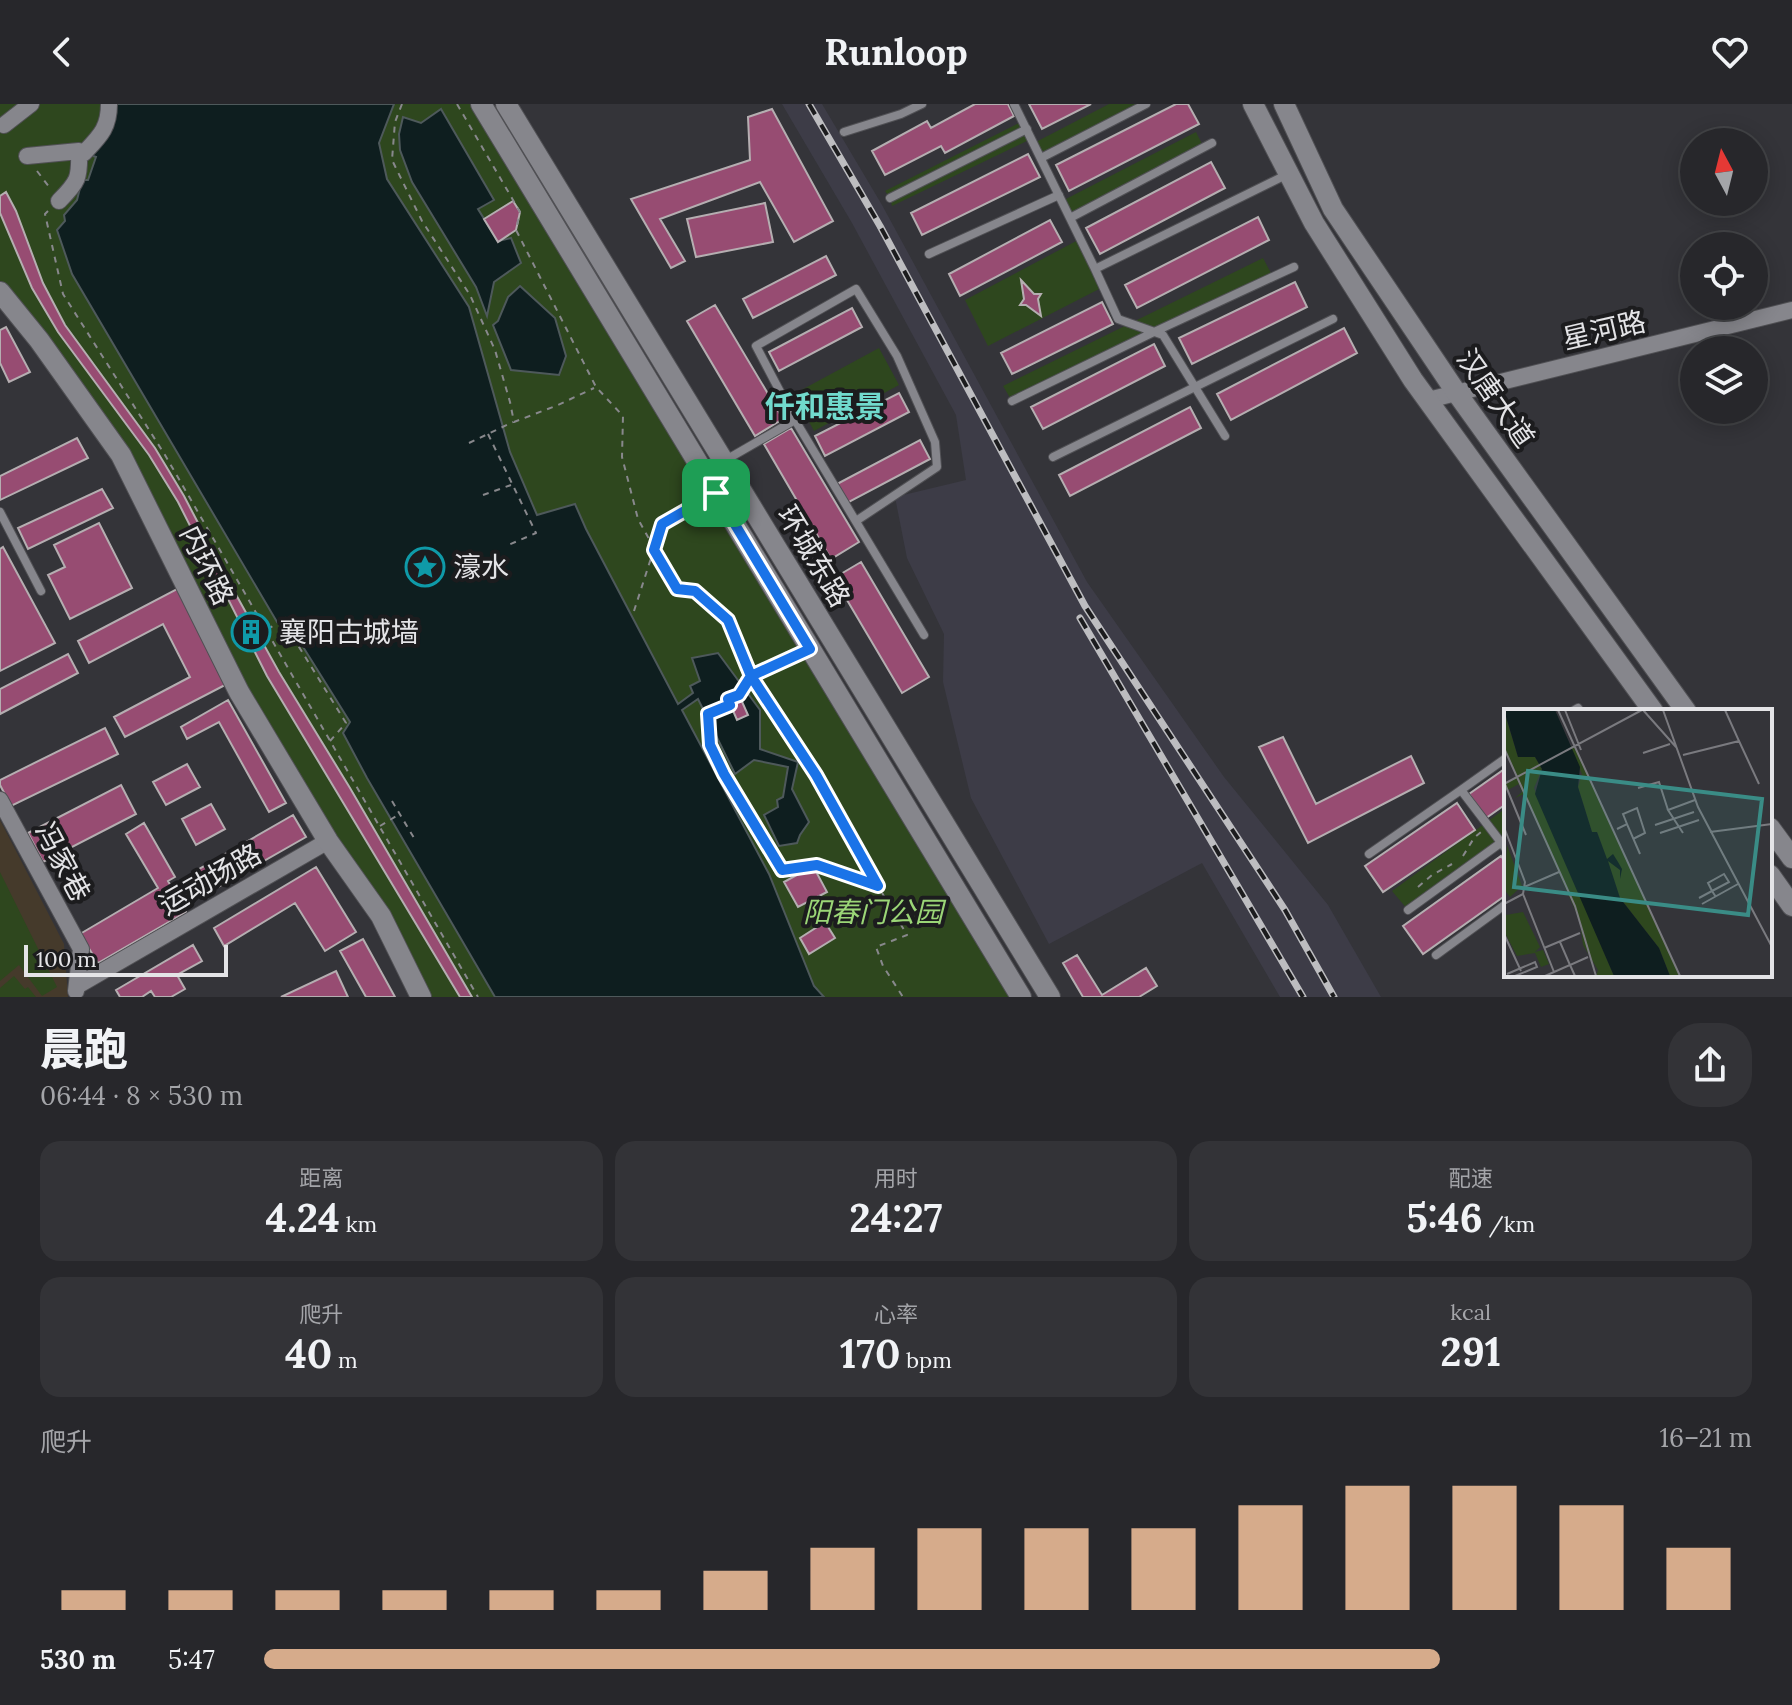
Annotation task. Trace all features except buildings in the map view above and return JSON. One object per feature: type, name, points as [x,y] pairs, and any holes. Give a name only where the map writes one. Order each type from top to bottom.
[{"type":"main road","name":"环城东路","points":[[481,104],[1021,997]]},
{"type":"main road","name":"环城东路","points":[[506,104],[1050,997]]},
{"type":"main road","name":"汉唐大道","points":[[1253,104],[1314,223],[1413,380],[1652,709]]},
{"type":"main road","name":"汉唐大道","points":[[1284,104],[1333,209],[1456,392],[1685,709]]},
{"type":"main road","name":"内环路","points":[[0,292],[39,340],[121,455],[239,692],[328,841],[381,916],[421,997]]},
{"type":"main road","points":[[1772,831],[1792,858]]},
{"type":"main road","points":[[1772,878],[1792,906]]},
{"type":"street","points":[[4,125],[31,104]]},
{"type":"street","points":[[27,156],[84,153],[109,119],[109,104]]},
{"type":"street","points":[[59,201],[77,184],[79,151]]},
{"type":"street","name":"星河路","points":[[1428,400],[1792,310]]},
{"type":"street","name":"冯家巷","points":[[0,800],[81,949]]},
{"type":"street","name":"运动场路","points":[[76,992],[328,841]]},
{"type":"street","name":"运动场路","points":[[76,992],[81,949]]},
{"type":"lane","points":[[844,132],[922,104]]},
{"type":"lane","points":[[1014,104],[1118,319],[1163,335],[1225,436]]},
{"type":"lane","points":[[1041,158],[1146,104]]},
{"type":"lane","points":[[890,198],[1027,129]]},
{"type":"lane","points":[[1070,218],[1212,143]]},
{"type":"lane","points":[[1095,269],[1288,174]]},
{"type":"lane","points":[[929,254],[1059,195]]},
{"type":"lane","points":[[1012,401],[1294,267]]},
{"type":"lane","points":[[856,521],[937,467],[935,442],[897,356],[856,289],[756,346],[795,420],[924,635]]},
{"type":"lane","points":[[1053,457],[1333,319]]},
{"type":"lane","points":[[723,461],[795,420]]},
{"type":"lane","points":[[0,512],[41,591]]},
{"type":"lane","points":[[1369,854],[1504,759]]},
{"type":"lane","points":[[1408,910],[1504,844],[1461,790]]},
{"type":"lane","points":[[1436,955],[1504,905]]},
{"type":"path","points":[[402,104],[395,122],[392,160],[422,221],[470,295],[495,350],[514,422]]},
{"type":"path","points":[[457,104],[520,212],[516,230],[596,387],[623,416],[622,457],[638,519],[654,550],[677,589],[695,591],[728,620],[751,676],[816,775],[907,935],[876,947],[883,966],[903,997]]},
{"type":"path","points":[[27,156],[59,201],[45,214],[63,294],[165,455],[478,997]]},
{"type":"path","points":[[469,443],[596,387]]},
{"type":"path","points":[[488,434],[536,533],[506,546]]},
{"type":"path","points":[[483,495],[512,484]]},
{"type":"path","points":[[634,611],[662,524],[716,493]]},
{"type":"path","points":[[266,630],[283,621],[346,723],[330,742]]},
{"type":"path","points":[[810,649],[751,676],[739,695],[728,699],[730,705],[708,714],[710,745],[782,870],[817,865],[878,886]]},
{"type":"path","points":[[392,801],[414,838]]},
{"type":"path","points":[[379,827],[400,814]]},
{"type":"path","points":[[1462,857],[1474,838],[1488,825]]},
{"type":"path","points":[[1419,902],[1418,885],[1452,863]]},
{"type":"shaded area","name":"濠水","points":[[109,104],[394,104],[379,143],[387,179],[469,307],[510,452],[537,515],[575,504],[678,704],[693,693],[690,686],[700,681],[692,658],[718,653],[760,710],[760,749],[798,762],[792,789],[809,822],[797,843],[779,846],[764,815],[778,807],[777,800],[783,797],[788,767],[754,760],[735,774],[698,699],[682,710],[769,874],[814,986],[824,997],[495,997],[343,733],[350,722],[285,618],[277,622],[72,274],[57,230],[65,221],[64,215],[77,200],[82,180],[88,180],[96,157],[84,153]]},
{"type":"shaded area","points":[[782,104],[822,104],[882,205],[1087,582],[1224,777],[1328,905],[1381,997],[1280,997],[1202,863],[1049,944],[971,798],[943,682],[944,634],[907,558],[895,497],[966,480],[956,415],[852,223]]},
{"type":"shaded area","points":[[441,109],[494,200],[478,209],[498,241],[511,238],[521,263],[494,282],[487,316],[476,287],[412,182],[400,150],[399,134],[403,117],[421,123]]},
{"type":"shaded area","points":[[520,286],[555,318],[566,356],[559,375],[511,370],[493,325],[498,321],[508,297]]},
{"type":"shaded area","points":[[0,820],[64,944],[68,997],[0,997]]},
{"type":"green space","points":[[0,104],[109,104],[85,153],[96,157],[88,180],[82,180],[77,200],[64,214],[72,274],[277,621],[285,618],[350,722],[343,733],[495,997],[472,997],[279,672],[155,448],[65,325],[43,283],[7,193],[0,196]]},
{"type":"green space","name":"阳春门公园","points":[[394,104],[481,104],[1021,997],[824,997],[814,986],[769,874],[586,529],[576,504],[537,516],[404,207],[387,180],[379,143]]},
{"type":"green space","points":[[1109,104],[1146,104],[1041,158],[1034,143]]},
{"type":"green space","points":[[1023,121],[1031,139],[892,206],[885,191]]},
{"type":"green space","points":[[1196,132],[1204,148],[1070,218],[1062,201]]},
{"type":"green space","points":[[0,213],[32,288],[58,332],[148,455],[178,502],[215,575],[209,578],[217,592],[223,589],[267,676],[460,997],[421,997],[328,841],[121,455],[0,292]]},
{"type":"green space","points":[[1080,239],[1103,287],[988,346],[965,300]]},
{"type":"green space","points":[[1263,258],[1273,277],[1012,401],[1003,386]]},
{"type":"green space","points":[[879,348],[899,385],[814,431],[794,394]]},
{"type":"green space","points":[[1504,809],[1504,840],[1408,910],[1392,891]]},
{"type":"green space","points":[[0,872],[57,987],[42,996],[19,965],[0,981]]},
{"type":"green space","points":[[14,976],[36,997],[0,997],[0,988]]},
{"type":"railway","points":[[809,104],[880,226],[1085,606],[1285,910],[1334,997]]},
{"type":"railway","points":[[1080,618],[1303,997]]},
{"type":"place","name":"濠水","points":[[425,567]]},
{"type":"place","name":"襄阳古城墙","points":[[251,632]]},
{"type":"district","name":"仟和惠景","points":[[825,406]]},
{"type":"route","points":[[716,493],[662,524],[654,550],[677,589],[695,591],[728,620],[751,676],[816,775],[878,886],[817,865],[782,870],[710,745],[708,714],[730,705],[728,699],[739,695],[751,676],[810,649],[716,493]]}]
